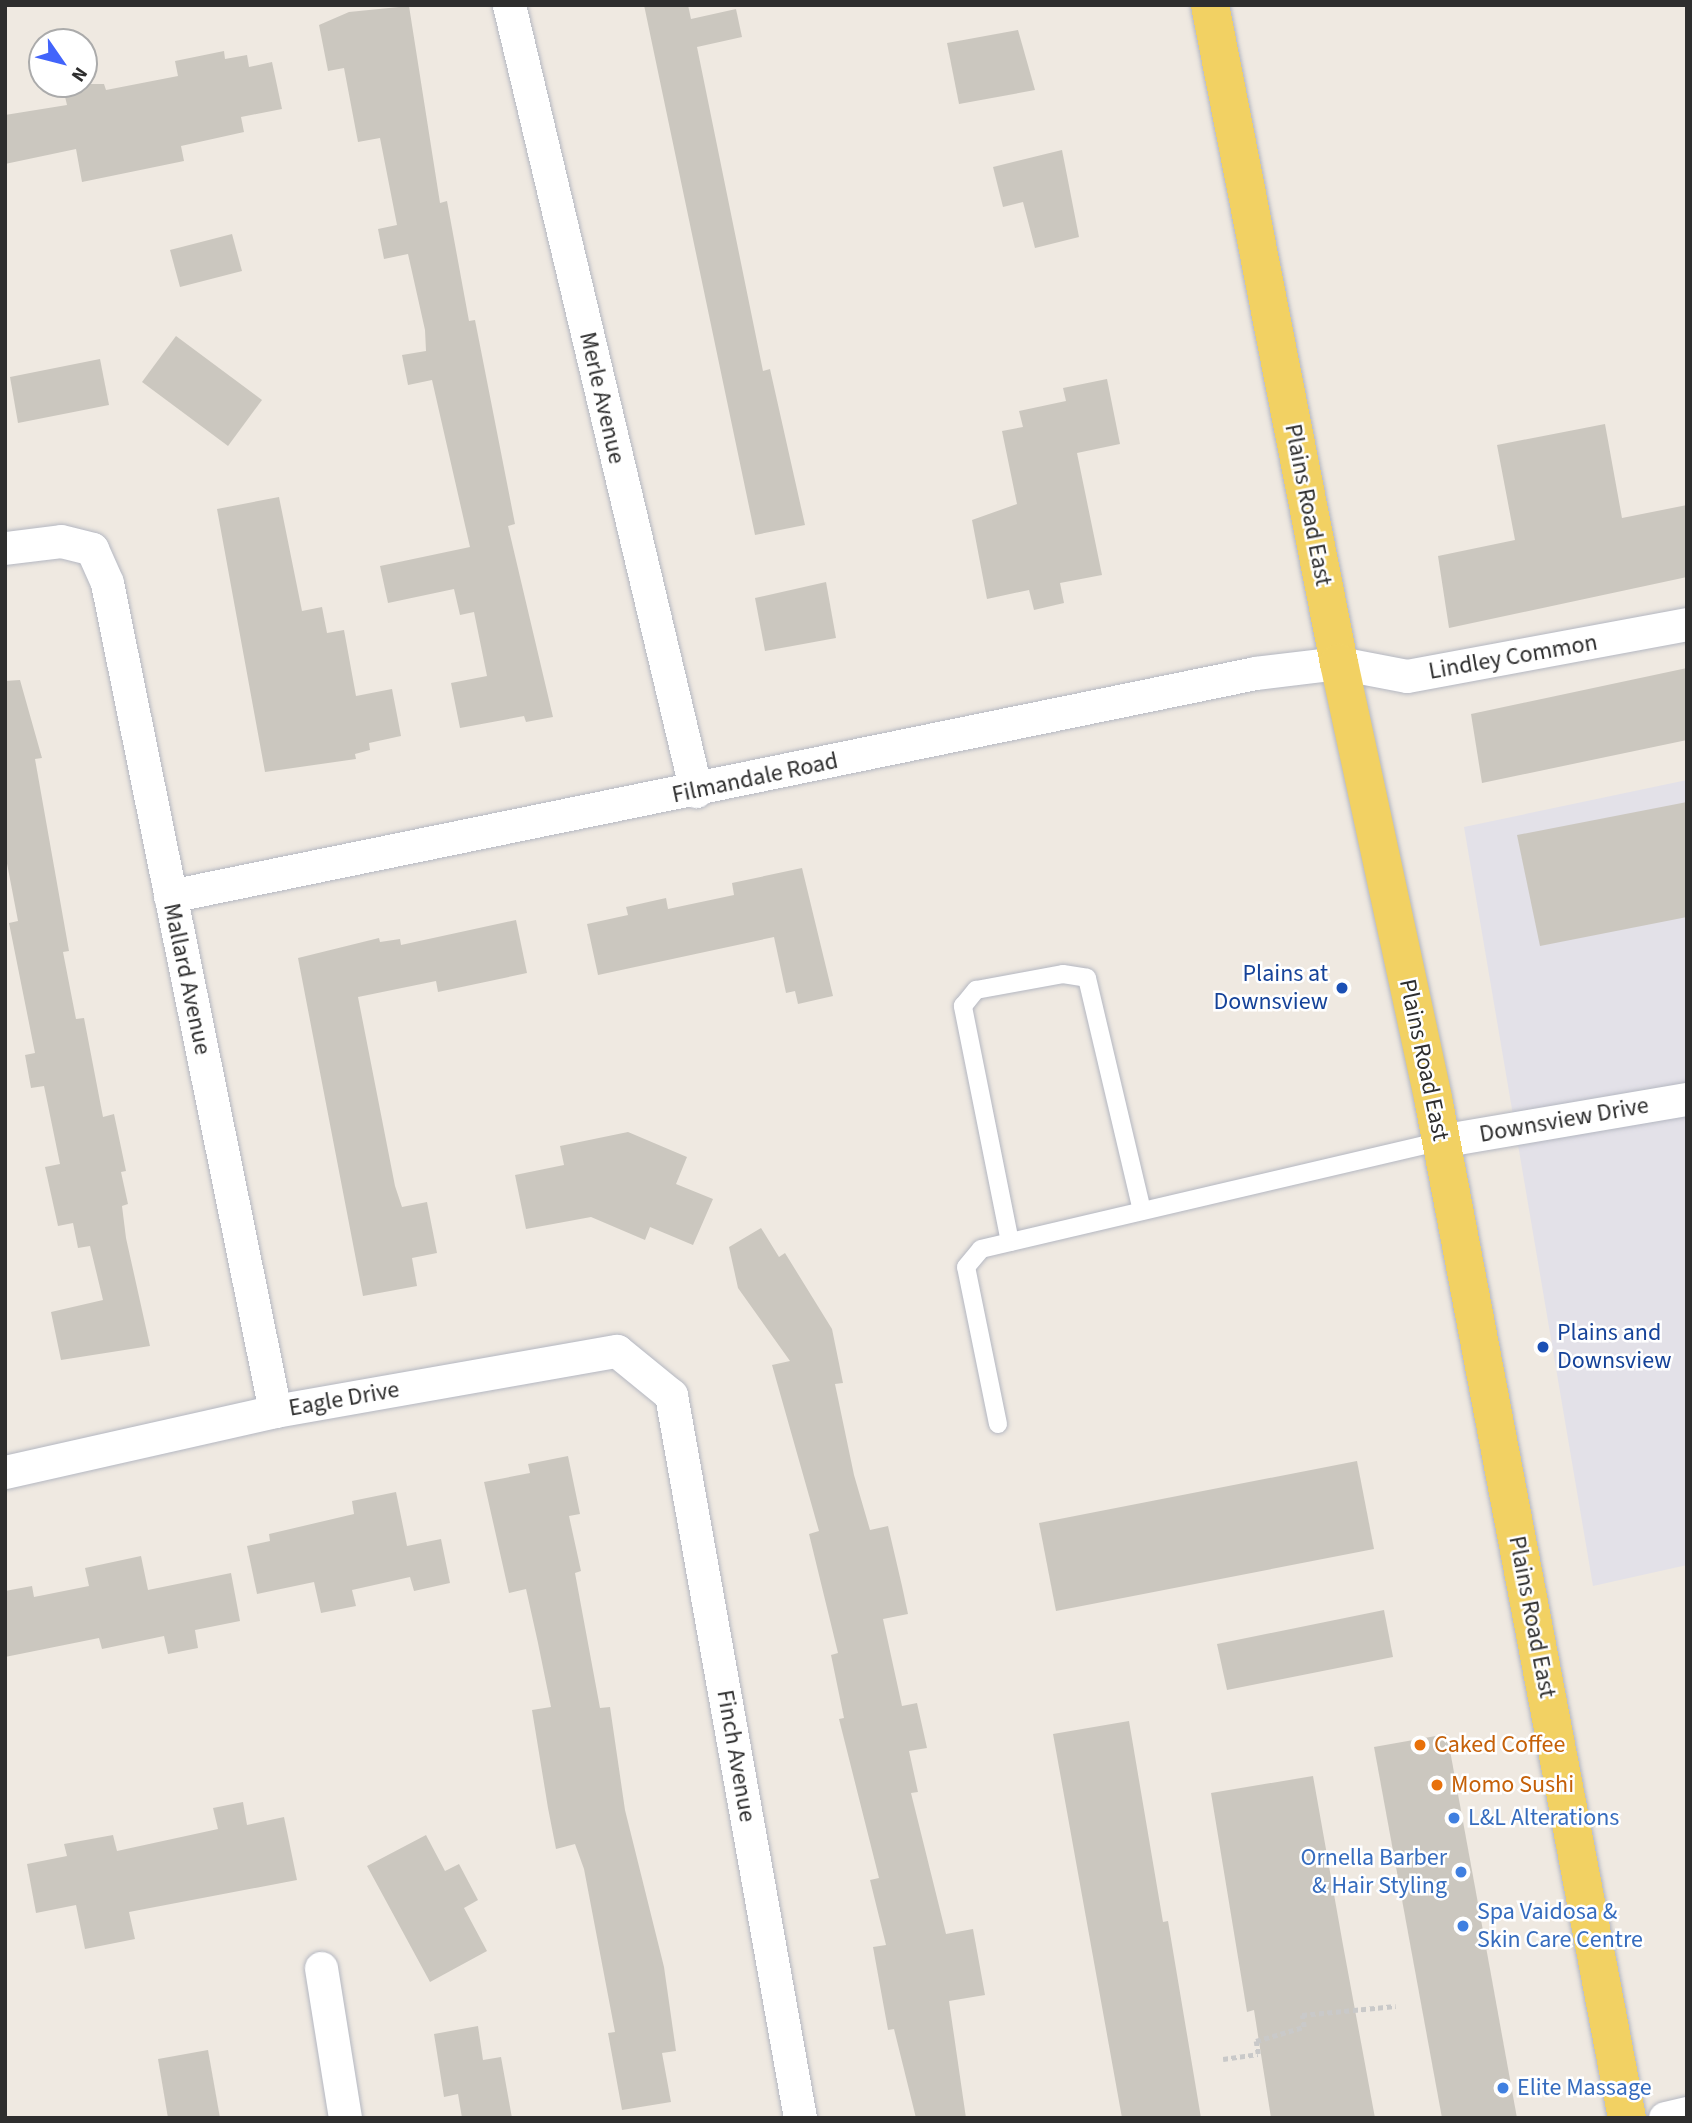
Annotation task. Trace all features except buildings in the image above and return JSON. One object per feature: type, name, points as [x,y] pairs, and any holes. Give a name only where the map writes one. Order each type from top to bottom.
[{"type":"main road","name":"Plains Road East","points":[[1210,5],[1339,663],[1440,1141],[1627,2118]]},
{"type":"street","name":"Merle Avenue","points":[[509,5],[696,791]]},
{"type":"street","name":"Mallard Avenue","points":[[5,548],[61,541],[92,549],[107,583],[275,1411]]},
{"type":"street","name":"Lindley Common","points":[[1339,663],[1407,676],[1687,625]]},
{"type":"street","name":"Filmandale Road","points":[[170,896],[696,791],[1255,673],[1339,663]]},
{"type":"street","name":"Downsview Drive","points":[[1440,1141],[1687,1099]]},
{"type":"street","name":"Eagle Drive","points":[[5,1472],[275,1411],[617,1350],[671,1395]]},
{"type":"street","name":"Finch Avenue","points":[[671,1395],[800,2118]]},
{"type":"street","points":[[321,1968],[345,2118]]},
{"type":"street","points":[[1665,2118],[1687,2113]]},
{"type":"lane","points":[[1010,1242],[962,1006],[976,990],[1063,974],[1087,978],[1142,1211]]},
{"type":"lane","points":[[998,1424],[967,1267],[981,1249],[1440,1141]]},
{"type":"path","points":[[1223,2059],[1258,2054],[1256,2041],[1304,2027],[1302,2014],[1326,2011],[1327,2017],[1395,2006]]},
{"type":"shaded area","points":[[1687,780],[1687,1565],[1593,1586],[1464,827]]},
{"type":"place","name":"Plains at Downsview","points":[[1342,988]]},
{"type":"place","name":"Plains and Downsview","points":[[1543,1347]]},
{"type":"place","name":"Caked Coffee","points":[[1420,1745]]},
{"type":"place","name":"Momo Sushi","points":[[1437,1785]]},
{"type":"place","name":"L&L Alterations","points":[[1454,1818]]},
{"type":"place","name":"Ornella Barber & Hair Styling","points":[[1461,1872]]},
{"type":"place","name":"Spa Vaidosa & Skin Care Centre","points":[[1463,1926]]},
{"type":"place","name":"Elite Massage","points":[[1503,2088]]}]
